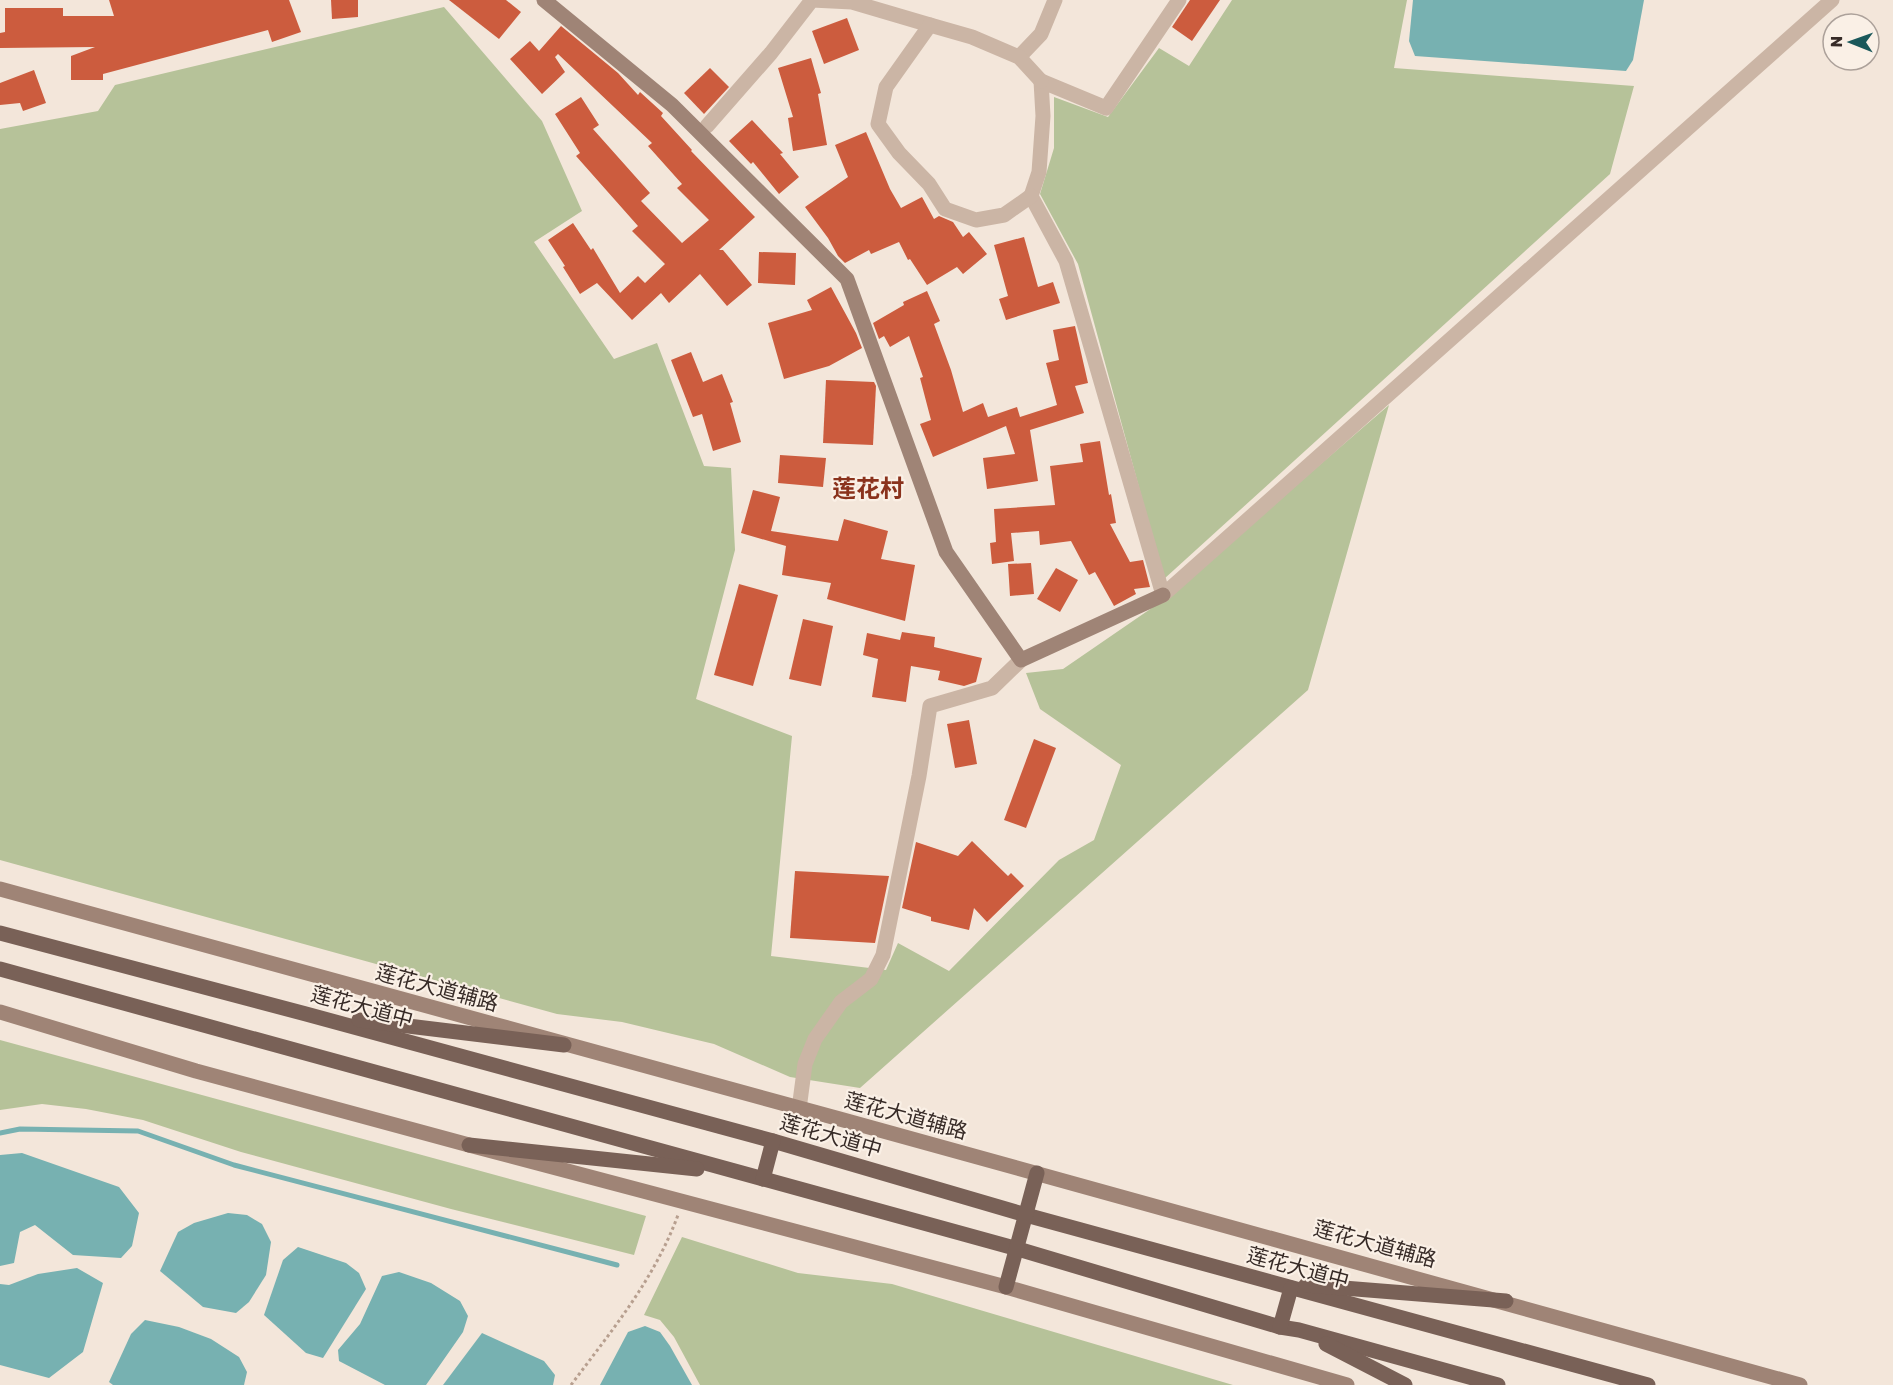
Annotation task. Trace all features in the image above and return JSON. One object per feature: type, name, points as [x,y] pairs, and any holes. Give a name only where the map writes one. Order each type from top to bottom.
[{"type":"main road","name":"莲花大道中","points":[[0,933],[773,1141],[1026,1215],[1648,1385]]},
{"type":"main road","points":[[0,969],[1017,1249],[1280,1327],[1299,1330],[1498,1385]]},
{"type":"main road","points":[[306,1014],[564,1045]]},
{"type":"main road","points":[[763,1179],[773,1141]]},
{"type":"main road","points":[[469,1145],[742,1174]]},
{"type":"main road","points":[[1006,1287],[1037,1173]]},
{"type":"main road","points":[[1268,1282],[1506,1302]]},
{"type":"main road","points":[[1280,1327],[1291,1288]]},
{"type":"main road","points":[[1299,1330],[1405,1385]]},
{"type":"street","points":[[544,0],[672,105],[847,279],[946,552],[1021,660]]},
{"type":"street","points":[[707,126],[771,53],[812,0],[852,2],[972,37],[1019,57],[1041,81],[1106,108],[1179,0]]},
{"type":"street","points":[[1019,57],[1041,34],[1055,0]]},
{"type":"street","points":[[799,1109],[806,1064],[815,1039],[841,1002],[872,979],[883,955],[919,776],[930,706],[992,688],[1021,660],[1163,595],[1832,0]]},
{"type":"street","points":[[930,25],[886,87],[878,124],[899,153],[929,184],[945,209],[976,220],[1004,215],[1031,196],[1039,172],[1043,116],[1041,81]]},
{"type":"street","points":[[1031,196],[1066,261],[1163,595]]},
{"type":"street","name":"莲花大道辅路","points":[[0,889],[1506,1302],[1800,1385]]},
{"type":"street","points":[[0,1012],[196,1071],[1006,1287],[1347,1385]]},
{"type":"path","points":[[571,1385],[638,1296],[667,1244],[683,1202]]},
{"type":"green space","points":[[1232,0],[1407,0],[1394,68],[1634,86],[1610,174],[1164,579],[1078,264],[1040,194],[1054,148],[1054,97],[1108,117],[1159,48],[1189,66]]},
{"type":"green space","points":[[444,7],[542,121],[582,211],[534,242],[614,359],[657,343],[704,466],[731,468],[735,550],[696,699],[792,736],[771,956],[886,970],[898,943],[949,971],[1059,860],[1094,840],[1121,765],[1040,709],[1026,673],[1063,669],[1162,601],[1389,405],[1308,690],[860,1088],[790,1077],[714,1044],[622,1022],[557,1014],[0,860],[0,129],[98,111],[115,85]]},
{"type":"green space","points":[[0,1040],[646,1216],[634,1255],[451,1209],[241,1152],[143,1120],[86,1109],[42,1104],[0,1110]]},
{"type":"green space","points":[[682,1237],[798,1273],[892,1284],[1233,1385],[700,1385],[674,1337],[660,1320],[644,1315]]},
{"type":"water","points":[[1413,0],[1644,0],[1633,60],[1626,71],[1415,56],[1409,41]]},
{"type":"water","points":[[22,1153],[119,1187],[139,1213],[132,1246],[121,1258],[73,1255],[35,1225],[20,1232],[14,1263],[0,1266],[0,1155]]},
{"type":"water","points":[[228,1213],[247,1215],[262,1224],[271,1242],[266,1275],[249,1302],[236,1313],[203,1307],[160,1271],[178,1232],[194,1223]]},
{"type":"water","points":[[298,1247],[346,1263],[359,1273],[366,1289],[323,1358],[306,1353],[264,1315],[283,1260]]},
{"type":"water","points":[[77,1268],[103,1283],[83,1352],[49,1378],[0,1365],[0,1284],[9,1285],[38,1274]]},
{"type":"water","points":[[399,1272],[431,1283],[460,1301],[468,1316],[463,1332],[426,1385],[385,1385],[339,1361],[338,1350],[360,1324],[382,1276]]},
{"type":"water","points":[[145,1320],[179,1327],[211,1339],[239,1357],[247,1372],[244,1385],[113,1385],[109,1382],[131,1334]]},
{"type":"water","points":[[645,1326],[660,1332],[692,1385],[600,1385],[628,1332]]},
{"type":"water","points":[[482,1333],[544,1361],[555,1375],[553,1385],[443,1385]]},
{"type":"building","points":[[109,0],[289,0],[301,32],[272,42],[268,30],[103,74],[103,80],[71,80],[71,56],[95,47],[0,48],[0,33],[5,32],[5,8],[63,8],[63,16],[114,16]]},
{"type":"building","points":[[331,0],[358,0],[358,17],[332,19]]},
{"type":"building","points":[[449,0],[506,0],[521,12],[499,39]]},
{"type":"building","points":[[1190,0],[1220,0],[1192,41],[1172,27]]},
{"type":"building","points":[[847,18],[859,50],[824,64],[812,31]]},
{"type":"building","points":[[561,26],[618,73],[638,95],[640,92],[663,113],[661,116],[691,151],[755,217],[719,250],[723,250],[752,285],[727,306],[700,274],[669,303],[661,293],[632,320],[597,283],[580,294],[563,267],[565,266],[548,240],[573,223],[591,250],[593,248],[620,293],[638,276],[645,283],[665,264],[632,231],[638,226],[576,156],[580,153],[555,114],[581,97],[599,125],[593,129],[650,193],[641,201],[682,243],[709,220],[677,188],[682,184],[648,146],[652,143],[558,54],[555,57],[565,72],[542,94],[510,59],[530,41],[539,51]]},
{"type":"building","points":[[811,58],[821,93],[818,94],[827,145],[793,151],[788,118],[793,117],[778,68]]},
{"type":"building","points":[[710,68],[729,87],[704,114],[684,93]]},
{"type":"building","points":[[34,70],[46,103],[23,111],[20,103],[0,105],[0,83]]},
{"type":"building","points":[[752,120],[783,153],[780,154],[799,177],[779,194],[753,162],[751,164],[729,141]]},
{"type":"building","points":[[866,132],[890,189],[901,208],[922,197],[934,219],[939,216],[953,222],[963,237],[969,232],[987,254],[963,274],[957,267],[927,285],[910,259],[908,260],[899,242],[871,254],[869,250],[845,263],[838,256],[805,207],[848,177],[835,145]]},
{"type":"building","points":[[1024,237],[1038,287],[1053,282],[1060,303],[1006,320],[999,299],[1008,296],[994,245]]},
{"type":"building","points":[[759,252],[796,253],[795,285],[758,283]]},
{"type":"building","points":[[831,287],[862,348],[829,366],[784,379],[768,323],[812,310],[807,300]]},
{"type":"building","points":[[927,291],[940,321],[934,324],[963,412],[983,403],[988,417],[1017,407],[1020,417],[1057,405],[1046,363],[1059,360],[1053,330],[1075,326],[1088,383],[1075,386],[1084,413],[1030,430],[1038,481],[987,489],[983,458],[1015,454],[1006,426],[933,457],[920,424],[931,420],[920,378],[923,377],[909,336],[890,347],[884,336],[879,339],[873,323],[904,305],[903,302]]},
{"type":"building","points":[[691,352],[703,382],[722,374],[733,402],[730,403],[741,442],[713,451],[702,414],[693,417],[671,360]]},
{"type":"building","points":[[826,380],[874,382],[876,386],[873,445],[823,443]]},
{"type":"building","points":[[1100,441],[1116,523],[1110,524],[1130,562],[1143,560],[1150,587],[1134,589],[1136,594],[1114,606],[1095,572],[1089,575],[1071,541],[1040,545],[1039,531],[1011,533],[1014,561],[992,564],[990,543],[996,542],[994,509],[1055,505],[1050,466],[1083,462],[1080,444]]},
{"type":"building","points":[[780,455],[826,458],[823,487],[778,483]]},
{"type":"building","points":[[753,490],[780,497],[771,531],[838,541],[844,519],[888,531],[881,559],[915,565],[905,621],[827,599],[831,583],[782,575],[786,546],[741,533]]},
{"type":"building","points":[[1031,563],[1034,594],[1010,596],[1008,564]]},
{"type":"building","points":[[1056,568],[1078,580],[1060,612],[1037,599]]},
{"type":"building","points":[[739,584],[778,595],[753,686],[714,675]]},
{"type":"building","points":[[803,619],[833,626],[821,686],[789,679]]},
{"type":"building","points":[[902,632],[935,637],[934,647],[982,658],[976,682],[964,686],[938,680],[940,671],[911,666],[906,702],[872,697],[878,659],[863,655],[867,633],[900,640]]},
{"type":"building","points":[[969,720],[977,764],[955,768],[947,724]]},
{"type":"building","points":[[1034,739],[1056,748],[1026,828],[1004,820]]},
{"type":"building","points":[[972,841],[1008,876],[1011,873],[1024,886],[987,922],[974,908],[969,930],[931,921],[931,917],[902,908],[916,842],[958,856]]},
{"type":"building","points":[[795,871],[889,876],[875,943],[790,938]]},
{"type":"waterway","points":[[0,1133],[20,1129],[138,1131],[234,1165],[617,1265]]},
{"type":"district","name":"莲花村","points":[[868,489]]}]
